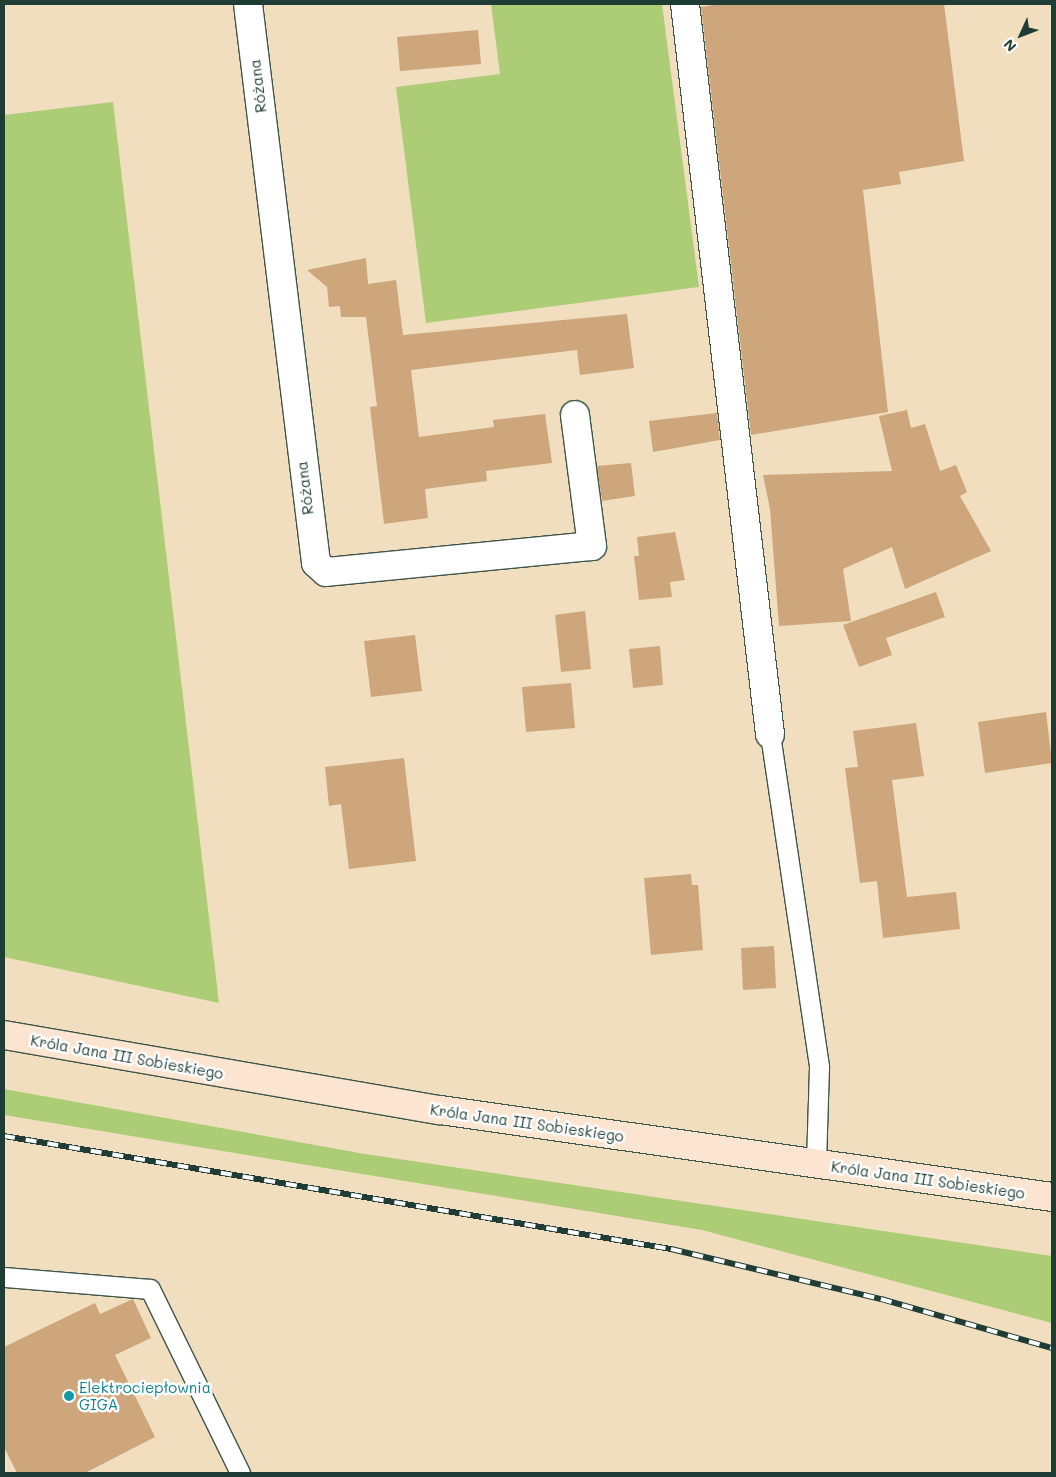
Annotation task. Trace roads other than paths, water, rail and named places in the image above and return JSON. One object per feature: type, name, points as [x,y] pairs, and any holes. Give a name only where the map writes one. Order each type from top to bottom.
[{"type":"main road","name":"Króla Jana III Sobieskiego","points":[[4,1035],[440,1110],[1052,1197]]},
{"type":"street","name":"Różana","points":[[248,4],[316,563],[326,572],[592,546],[575,415]]},
{"type":"street","points":[[685,4],[770,734]]},
{"type":"lane","points":[[770,734],[818,1067],[816,1164]]},
{"type":"lane","points":[[4,1277],[150,1288],[240,1473]]},
{"type":"railway","points":[[4,1136],[671,1249],[881,1299],[1052,1348]]},
{"type":"place","name":"Elektrociepłownia GIGA","points":[[69,1396]]}]
